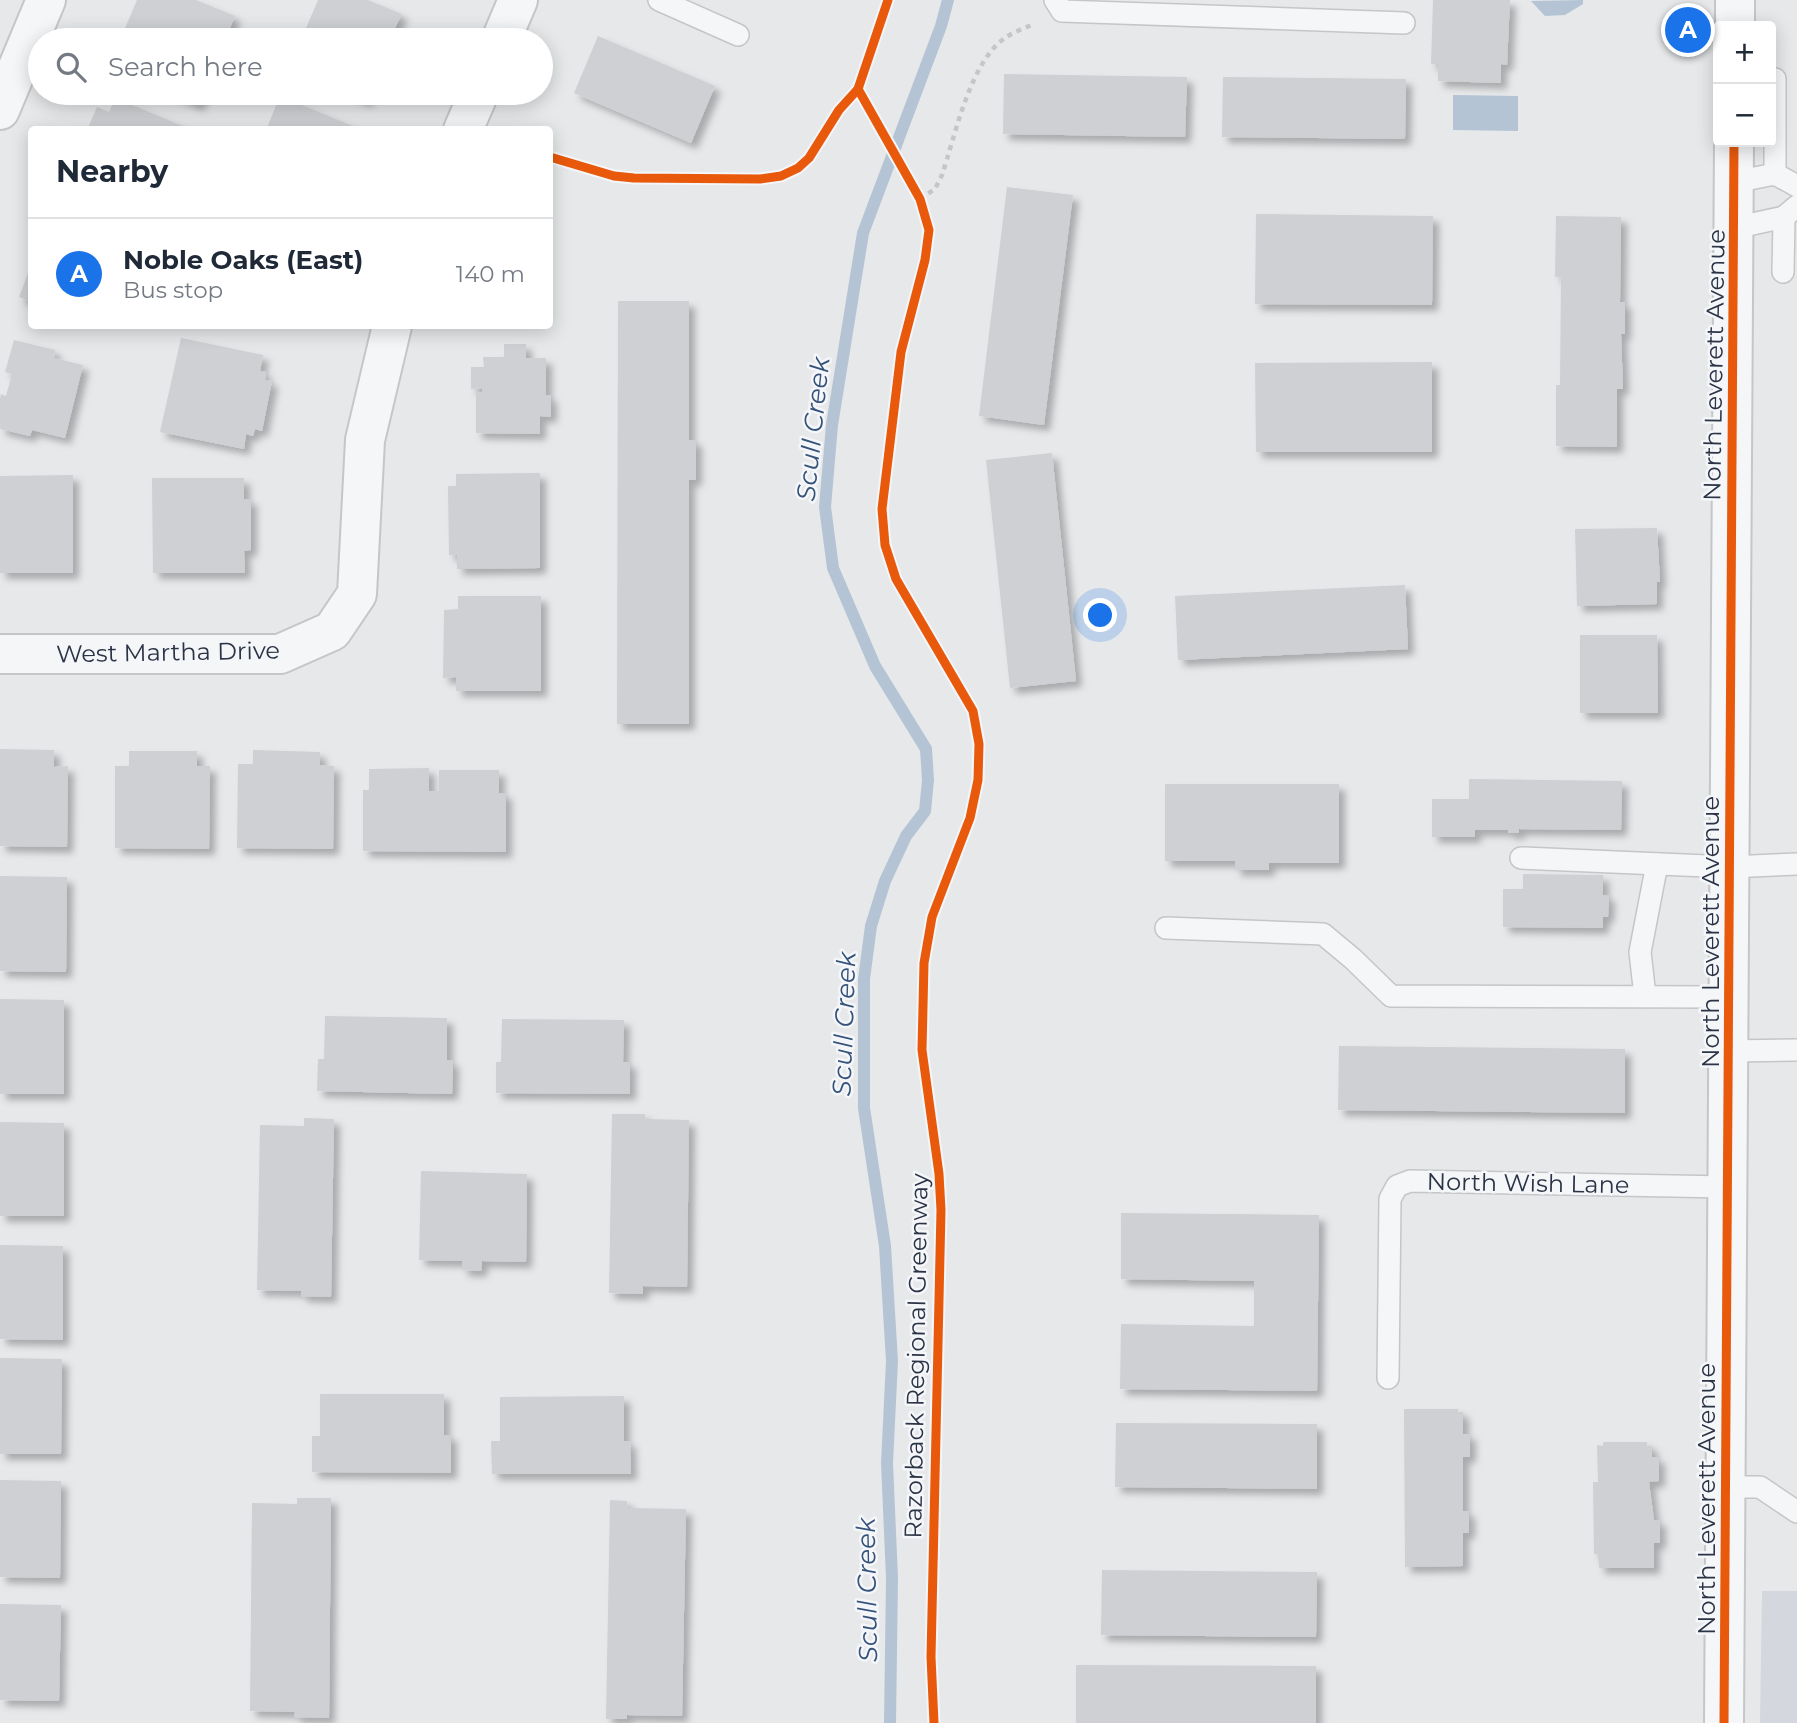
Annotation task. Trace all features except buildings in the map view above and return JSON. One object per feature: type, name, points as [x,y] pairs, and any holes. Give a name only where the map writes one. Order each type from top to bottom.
[{"type":"street","points":[[34,28],[46,0]]},
{"type":"street","points":[[506,28],[518,0]]},
{"type":"street","points":[[1735,0],[1735,21]]},
{"type":"street","points":[[0,110],[28,43]]},
{"type":"street","points":[[465,126],[474,105]]},
{"type":"street","name":"North Leverett Avenue","points":[[1724,1723],[1734,147]]},
{"type":"street","name":"West Martha Drive","points":[[0,654],[280,654],[332,631],[357,594],[365,440],[391,329]]},
{"type":"lane","points":[[659,0],[738,35]]},
{"type":"lane","points":[[1059,6],[1404,23]]},
{"type":"lane","points":[[1775,84],[1775,174]]},
{"type":"lane","points":[[1734,182],[1775,174],[1797,186]]},
{"type":"lane","points":[[1734,228],[1791,211],[1783,272]]},
{"type":"lane","points":[[1521,858],[1730,867],[1797,864]]},
{"type":"lane","points":[[1646,996],[1640,952],[1657,864]]},
{"type":"lane","points":[[1166,928],[1323,934],[1391,996],[1729,997]]},
{"type":"lane","points":[[1728,1051],[1797,1050]]},
{"type":"lane","name":"North Wish Lane","points":[[1388,1378],[1390,1199],[1398,1186],[1410,1181],[1727,1186]]},
{"type":"lane","points":[[1726,1487],[1760,1487],[1797,1512]]},
{"type":"path","points":[[920,199],[935,190],[973,79],[985,60],[1004,38],[1059,6]]},
{"type":"path","points":[[914,188],[923,209]]},
{"type":"shaded area","points":[[1762,1591],[1797,1591],[1797,1723],[1760,1723]]},
{"type":"water","points":[[1583,0],[1583,4],[1565,15],[1545,16],[1531,1]]},
{"type":"water","points":[[1453,95],[1518,96],[1518,131],[1453,130]]},
{"type":"waterway","name":"Scull Creek","points":[[890,1723],[892,1578],[887,1463],[892,1361],[885,1246],[864,1108],[864,979],[871,926],[885,881],[906,836],[925,811],[928,780],[926,749],[875,666],[833,568],[825,507],[832,425],[863,233],[941,26],[948,0]]},
{"type":"cycle path","name":"Razorback Regional Greenway","points":[[888,0],[858,89],[920,199],[929,230],[925,260],[901,352],[882,509],[885,545],[896,579],[973,711],[979,744],[978,780],[970,818],[932,917],[924,963],[922,1050],[939,1174],[941,1210],[931,1657],[934,1723]]},
{"type":"cycle path","points":[[553,158],[614,176],[634,178],[760,179],[781,176],[798,168],[809,158],[839,110],[858,89]]},
{"type":"cycle path","points":[[1724,1723],[1734,147]]},
{"type":"place","name":"Noble Oaks (East)","points":[[1688,30]]}]
